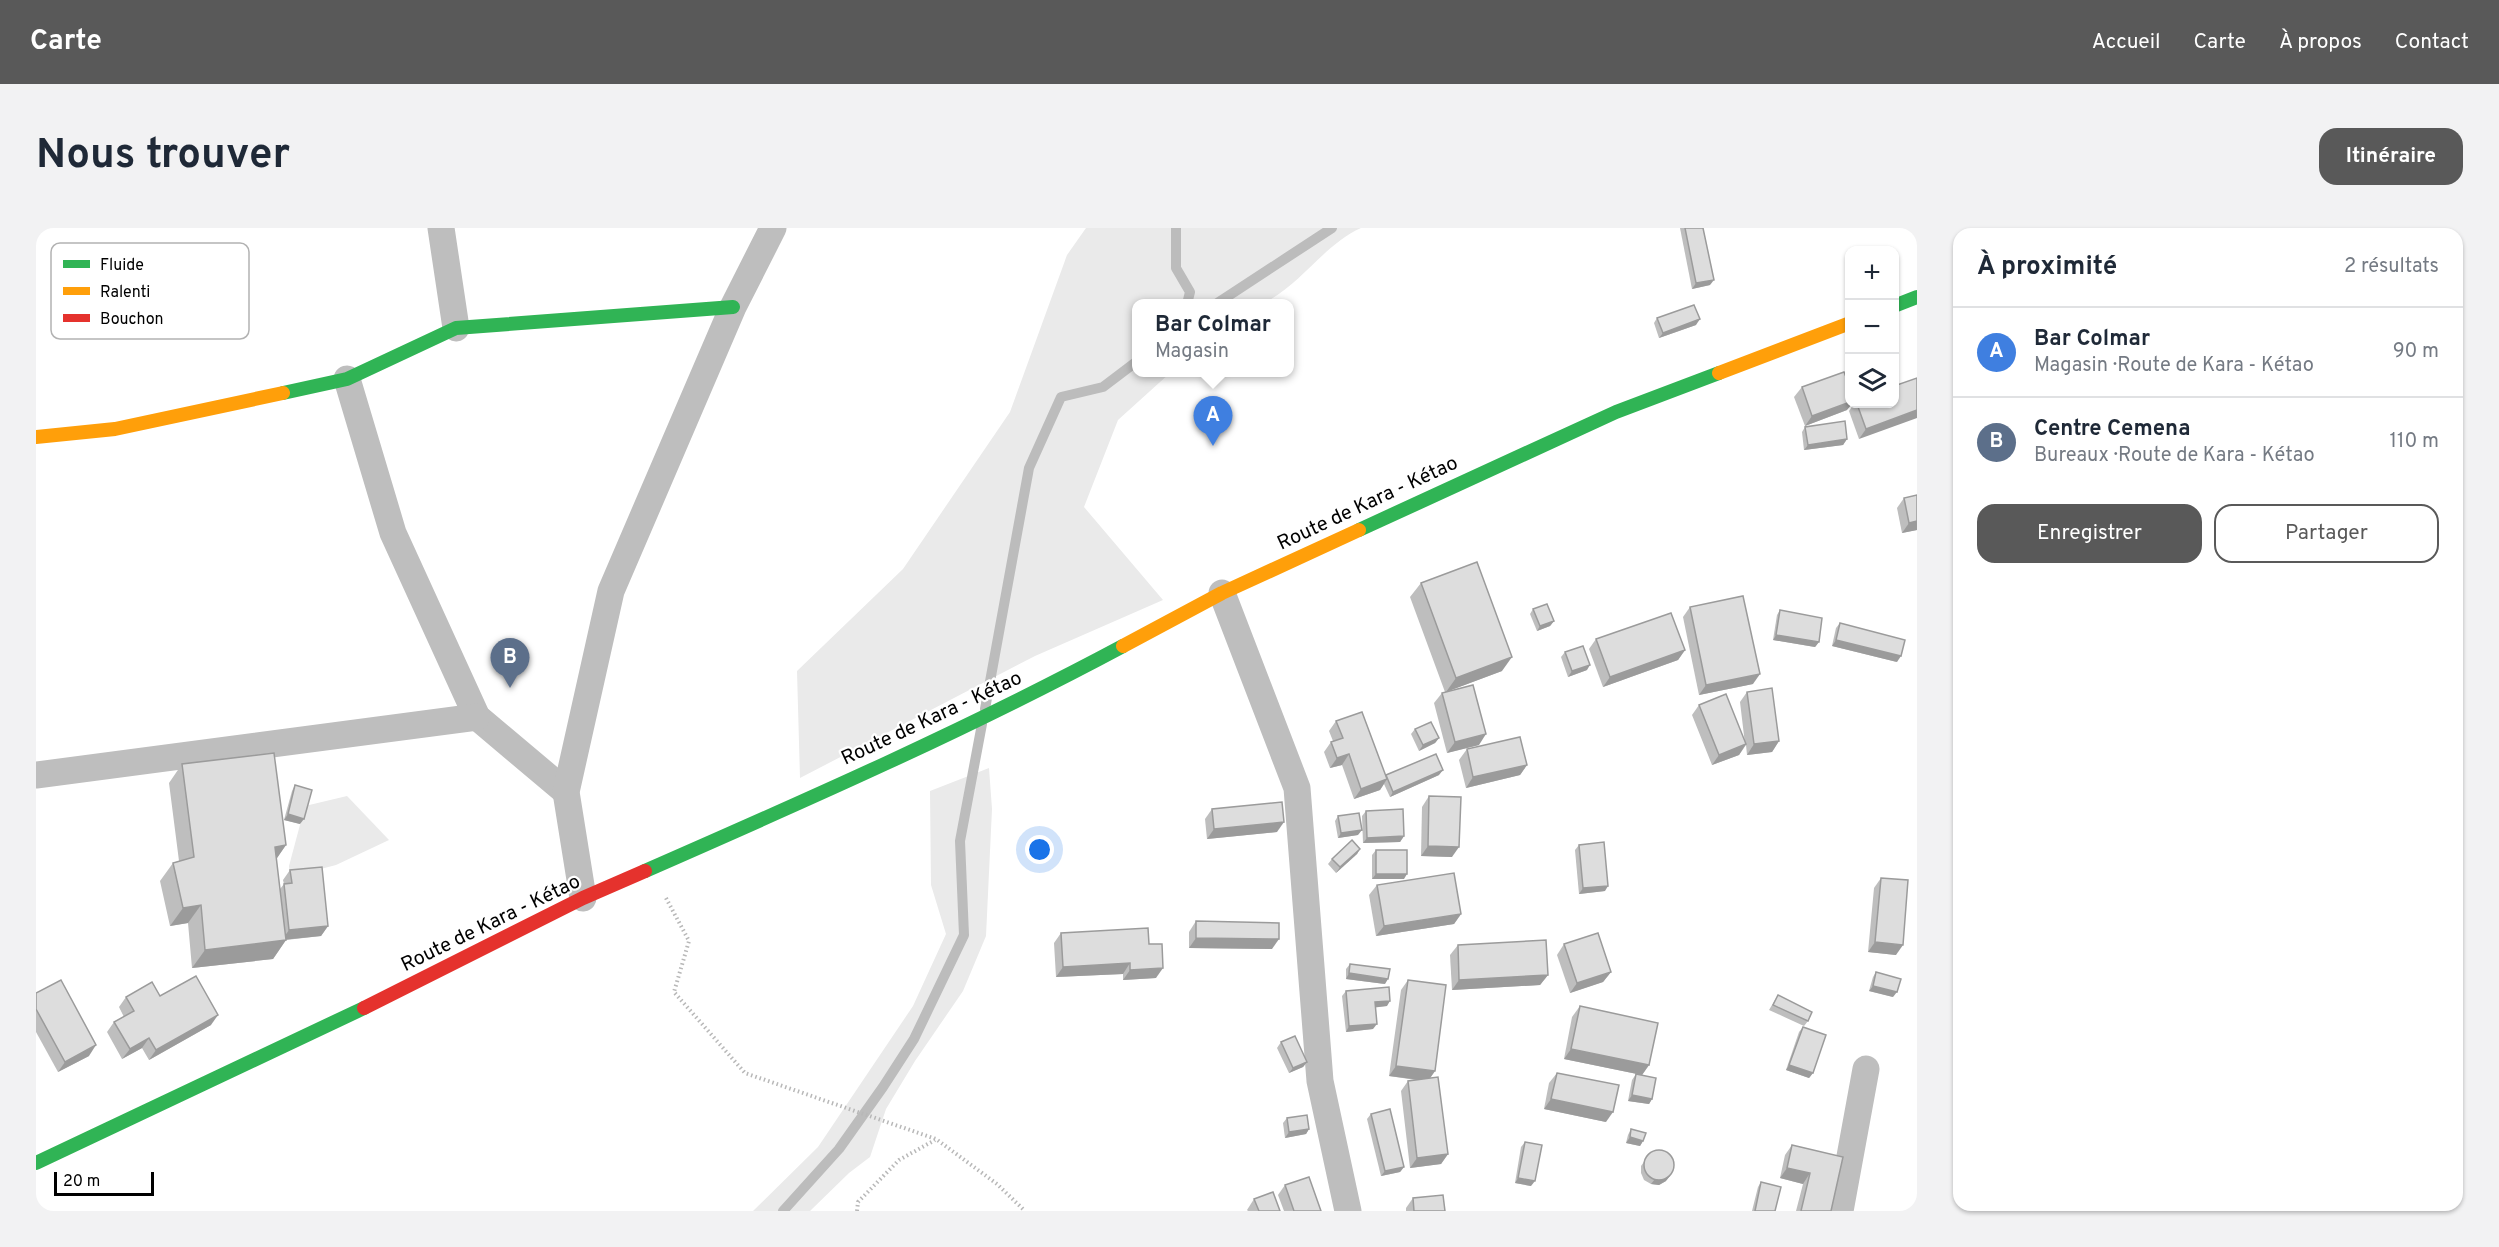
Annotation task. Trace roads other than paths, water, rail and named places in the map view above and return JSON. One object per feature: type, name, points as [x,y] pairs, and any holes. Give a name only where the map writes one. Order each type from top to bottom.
[{"type":"main road","points":[[1899,304],[1917,297]]},
{"type":"main road","points":[[36,437],[115,429],[347,379],[456,328],[733,307]]},
{"type":"main road","name":"Route de Kara - Kétao","points":[[36,1162],[359,1011],[583,898],[789,808],[1040,690],[1222,593],[1616,412],[1845,326]]},
{"type":"street","points":[[441,228],[456,328]]},
{"type":"street","points":[[583,898],[566,792],[611,591],[733,307],[773,228]]},
{"type":"street","points":[[347,379],[393,533],[477,717],[566,792]]},
{"type":"street","points":[[1222,593],[1297,788],[1320,1081],[1348,1211]]},
{"type":"street","points":[[36,775],[477,717]]},
{"type":"street","points":[[1840,1211],[1866,1070]]},
{"type":"waterway","points":[[1176,228],[1176,268],[1190,292],[1188,299]]},
{"type":"waterway","points":[[1224,299],[1332,228]]},
{"type":"waterway","points":[[985,709],[1029,468],[1061,397],[1103,387],[1132,365]]},
{"type":"waterway","points":[[783,1211],[839,1149],[883,1087],[914,1039],[964,935],[960,841],[982,724]]},
{"type":"place","name":"Bar Colmar","points":[[1213,446]]},
{"type":"place","name":"Centre Cemena","points":[[510,688]]}]
